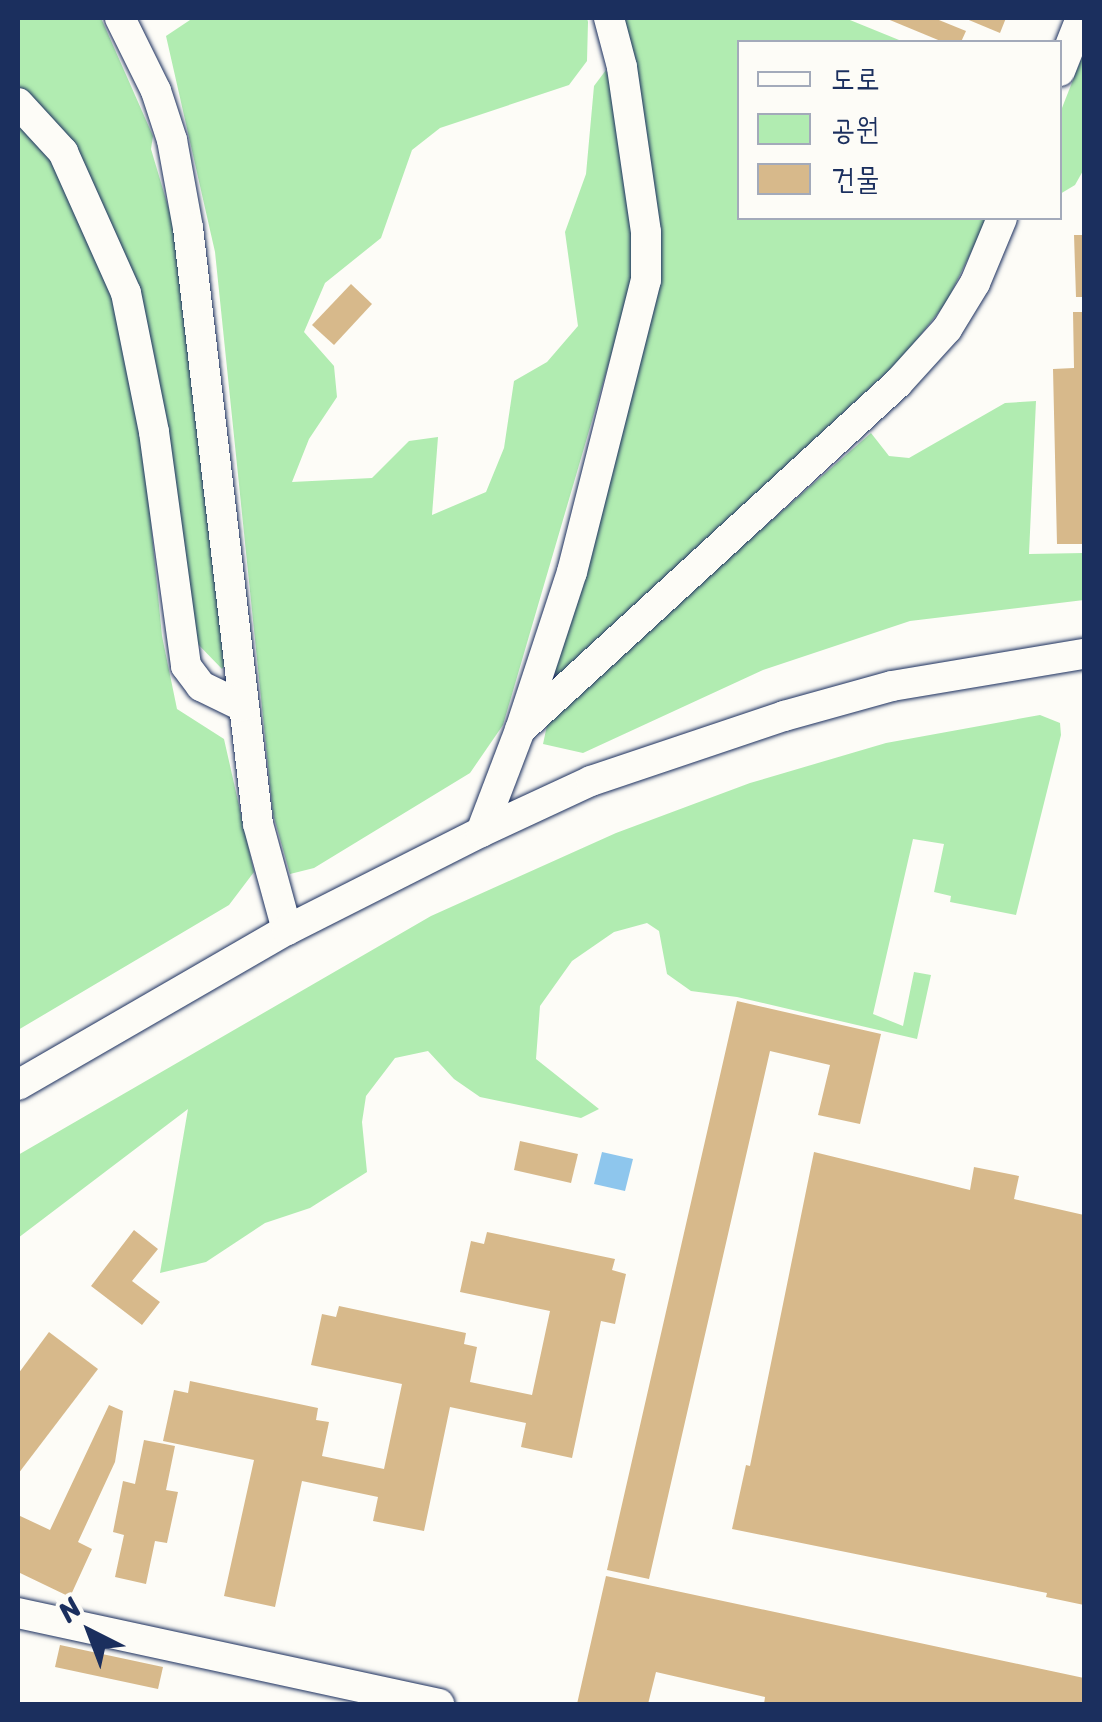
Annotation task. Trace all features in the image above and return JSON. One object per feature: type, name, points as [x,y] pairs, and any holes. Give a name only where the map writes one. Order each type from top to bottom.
[{"type":"street","points":[[120,18],[156,91],[172,140],[188,228],[258,824],[287,930]]},
{"type":"street","points":[[480,832],[520,730],[572,572],[646,280],[646,232],[622,67],[609,18]]},
{"type":"street","points":[[1062,67],[1081,18]]},
{"type":"street","points":[[18,103],[63,152],[126,293],[154,432],[186,666],[202,686],[242,706]]},
{"type":"street","points":[[520,730],[898,383],[947,329],[975,283],[1001,220]]},
{"type":"street","points":[[18,1085],[287,930],[480,832],[592,781],[784,716],[892,686],[1084,654]]},
{"type":"street","points":[[18,1613],[438,1704]]},
{"type":"green space","points":[[18,18],[101,18],[153,136],[151,149],[175,230],[227,662],[222,669],[192,638],[133,290],[18,92]]},
{"type":"green space","points":[[193,18],[587,18],[588,22],[587,61],[569,85],[440,128],[412,150],[381,238],[325,283],[304,332],[334,366],[337,397],[309,439],[292,482],[372,478],[409,441],[438,437],[432,515],[486,492],[504,448],[514,381],[547,362],[578,326],[565,232],[586,174],[594,86],[606,70],[619,119],[636,251],[627,301],[503,725],[470,773],[314,868],[290,874],[273,814],[215,252],[166,36]]},
{"type":"green space","points":[[623,18],[845,18],[899,40],[737,40],[737,220],[987,220],[946,303],[902,358],[560,676],[554,673],[656,286]]},
{"type":"green space","points":[[1084,52],[1084,169],[1075,185],[1062,193],[1062,108]]},
{"type":"green space","points":[[18,117],[52,155],[113,293],[143,442],[162,636],[177,709],[224,739],[254,872],[229,905],[18,1030]]},
{"type":"green space","points":[[1036,401],[1029,554],[1084,553],[1084,600],[910,621],[763,670],[583,753],[543,744],[549,716],[871,433],[889,456],[909,458],[1005,403]]},
{"type":"green space","points":[[1040,715],[1060,723],[1061,735],[1016,915],[950,902],[951,896],[934,892],[944,844],[913,839],[873,1014],[903,1026],[914,972],[931,975],[917,1039],[737,997],[691,991],[667,974],[659,931],[647,923],[614,932],[572,961],[540,1006],[536,1059],[599,1109],[581,1118],[480,1097],[454,1079],[428,1051],[395,1058],[366,1096],[362,1122],[367,1172],[310,1208],[265,1223],[206,1262],[160,1273],[188,1109],[18,1238],[18,1155],[431,916],[616,833],[750,783],[886,743]]},
{"type":"water","points":[[602,1152],[633,1159],[625,1191],[594,1184]]},
{"type":"building","points":[[885,18],[934,18],[966,31],[962,40],[938,40]]},
{"type":"building","points":[[964,18],[1006,18],[1000,33]]},
{"type":"building","points":[[1074,235],[1084,235],[1084,297],[1076,297]]},
{"type":"building","points":[[351,284],[372,304],[334,345],[312,325]]},
{"type":"building","points":[[1073,312],[1084,312],[1084,544],[1057,544],[1053,369],[1074,368]]},
{"type":"building","points":[[737,1001],[881,1034],[860,1124],[818,1115],[830,1065],[770,1051],[649,1579],[607,1570]]},
{"type":"building","points":[[520,1141],[578,1154],[571,1183],[514,1170]]},
{"type":"building","points":[[814,1152],[970,1190],[974,1167],[1019,1176],[1014,1199],[1084,1215],[1084,1605],[1046,1597],[1047,1593],[732,1529],[746,1465],[750,1466]]},
{"type":"building","points":[[134,1230],[158,1249],[132,1281],[160,1302],[142,1325],[91,1286]]},
{"type":"building","points":[[487,1232],[615,1259],[612,1270],[626,1274],[615,1324],[601,1321],[572,1458],[521,1447],[526,1423],[450,1407],[424,1531],[373,1521],[378,1497],[302,1481],[275,1607],[224,1596],[254,1460],[163,1441],[174,1390],[188,1393],[190,1381],[318,1408],[316,1420],[329,1422],[322,1456],[384,1469],[402,1384],[311,1365],[322,1314],[336,1317],[339,1306],[466,1333],[464,1344],[477,1347],[470,1382],[532,1395],[550,1311],[460,1292],[471,1241],[484,1244]]},
{"type":"building","points":[[49,1332],[98,1369],[18,1474],[18,1374]]},
{"type":"building","points":[[109,1405],[123,1411],[115,1462],[78,1542],[92,1549],[70,1597],[18,1572],[18,1515],[50,1530]]},
{"type":"building","points":[[144,1440],[175,1446],[166,1490],[178,1492],[167,1543],[155,1541],[146,1584],[115,1577],[124,1535],[113,1532],[123,1481],[135,1484]]},
{"type":"building","points":[[606,1576],[1084,1678],[1084,1704],[764,1704],[765,1697],[656,1672],[648,1704],[577,1704]]},
{"type":"building","points":[[60,1645],[163,1667],[158,1689],[55,1667]]}]
